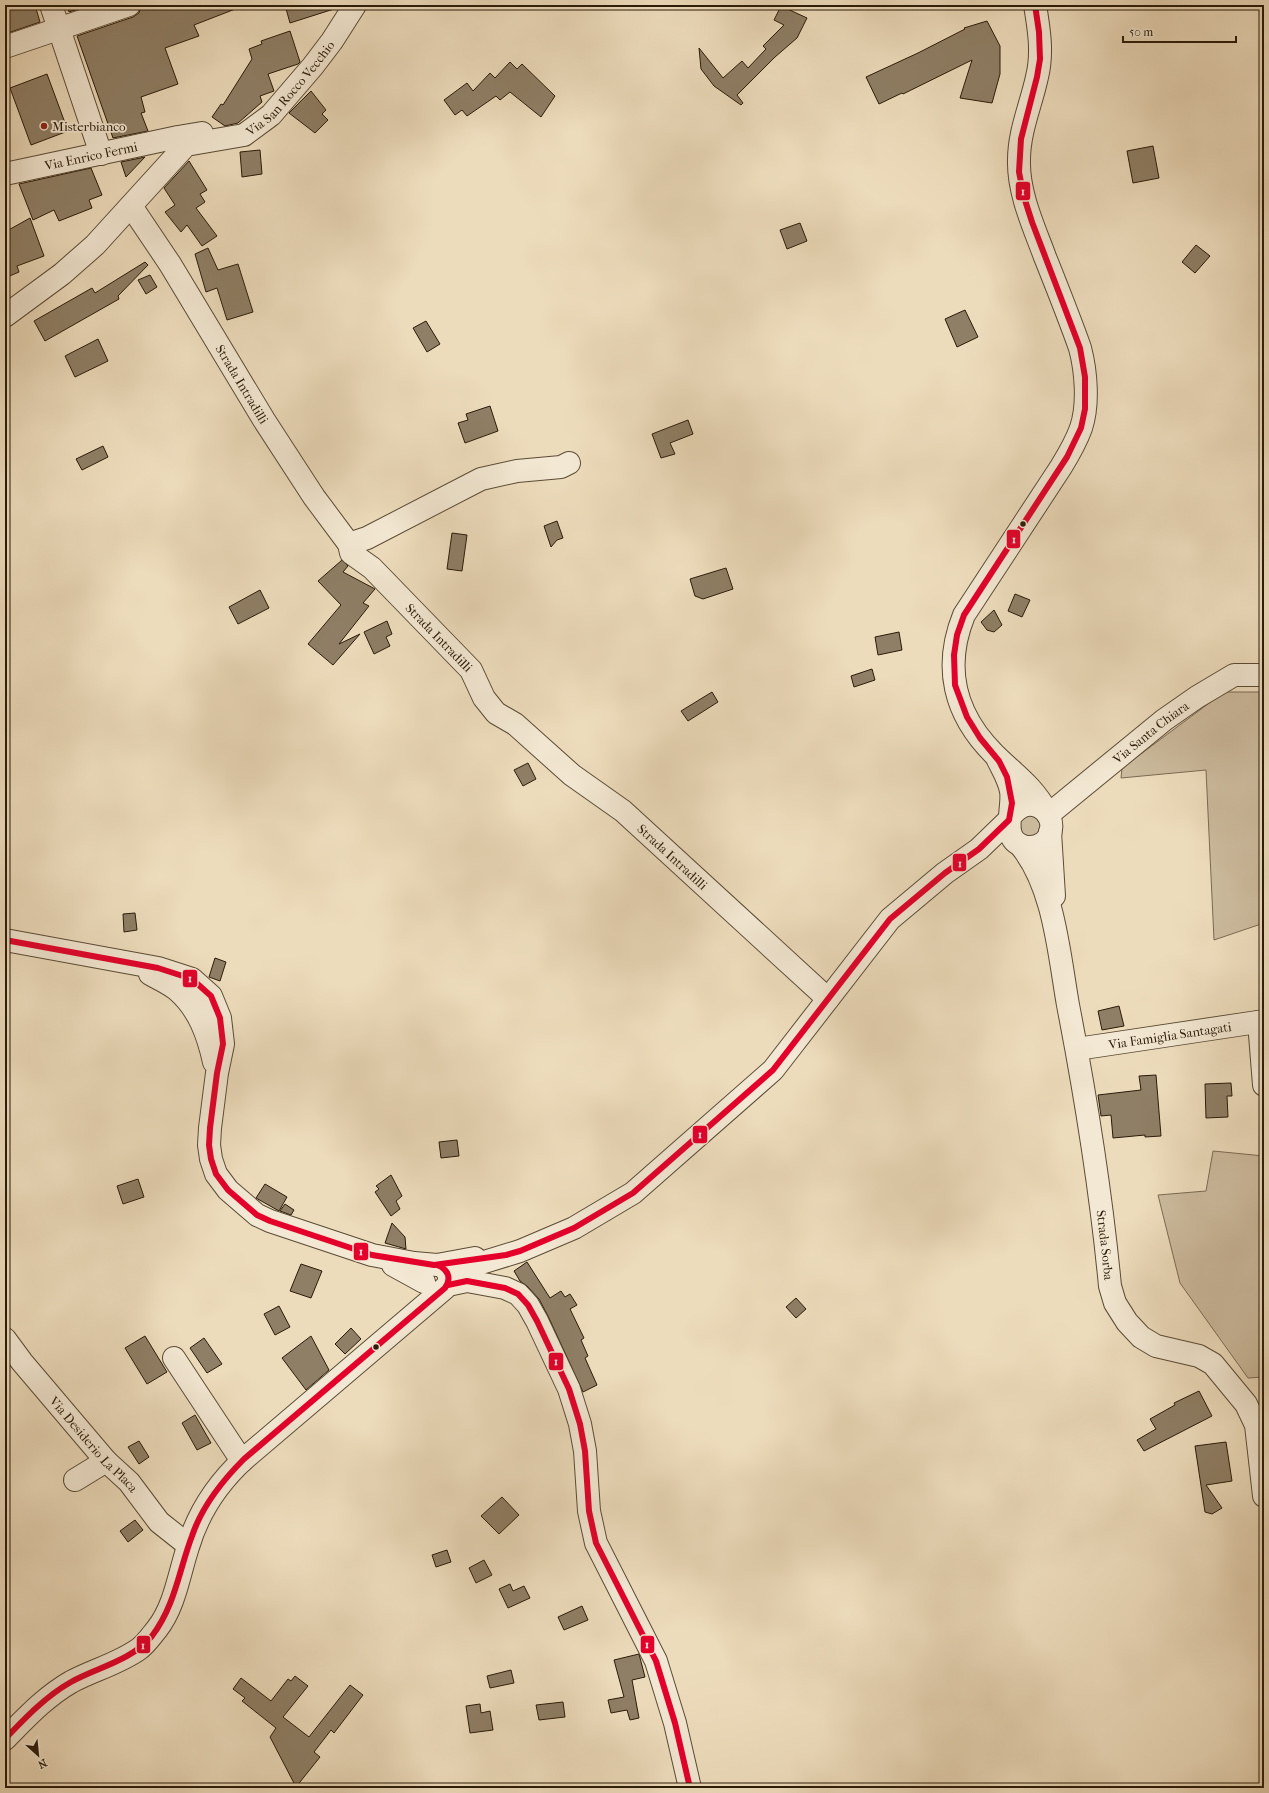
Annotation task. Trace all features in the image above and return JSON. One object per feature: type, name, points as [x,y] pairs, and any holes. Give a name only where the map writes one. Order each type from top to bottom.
[{"type":"street","points":[[51,5],[100,154]]},
{"type":"street","points":[[5,47],[129,5]]},
{"type":"street","name":"Via San Rocco Vecchio","points":[[178,137],[258,125],[271,115],[313,66],[332,41],[355,5]]},
{"type":"street","points":[[1035,5],[1040,32],[1040,59],[1037,78],[1021,139],[1019,161],[1020,178],[1035,232],[1080,348],[1085,365],[1086,384],[1082,426],[1074,446],[1061,467],[964,615],[954,642],[953,674],[958,696],[970,722],[981,739],[994,754],[1022,779],[1038,796],[1048,820],[1054,887],[1053,923]]},
{"type":"street","points":[[5,316],[62,274],[95,245],[186,145],[244,135],[258,125]]},
{"type":"street","name":"Via Enrico Fermi","points":[[5,174],[178,137]]},
{"type":"street","name":"Strada Intradilli","points":[[131,206],[170,264],[264,420],[314,497],[349,544],[351,553],[372,568],[471,670],[484,698],[496,713],[515,724],[572,775],[623,811],[828,999]]},
{"type":"street","points":[[349,544],[367,538],[481,479],[517,471],[561,467],[570,463]]},
{"type":"street","name":"Via Santa Chiara","points":[[1048,820],[1164,720],[1197,697],[1234,675],[1264,675]]},
{"type":"street","points":[[994,754],[1007,777],[1010,790],[1009,832],[1030,856],[1040,876],[1053,923]]},
{"type":"street","points":[[5,1739],[36,1708],[58,1690],[73,1681],[129,1655],[146,1642],[168,1612],[188,1545],[202,1510],[220,1483],[242,1461],[412,1315],[437,1279],[506,1255],[574,1228],[633,1193],[773,1070],[890,919],[946,873],[979,849],[1021,806],[1028,804],[1035,805],[1048,820],[1047,839],[1035,847],[1027,847],[1018,843],[1002,841],[979,849]]},
{"type":"street","name":"Strada Sorba","points":[[1053,923],[1077,1049],[1094,1156],[1110,1286],[1115,1303],[1127,1322],[1141,1337],[1156,1346],[1199,1356],[1213,1364],[1246,1404],[1256,1425],[1264,1496]]},
{"type":"street","points":[[5,940],[158,968],[192,979],[211,996],[220,1018],[223,1044],[216,1073],[210,1145],[211,1159],[216,1174],[228,1190],[257,1215],[270,1221],[372,1255],[437,1279],[467,1281],[505,1288],[518,1294],[528,1305],[569,1389],[580,1424],[585,1451],[589,1511],[596,1543],[656,1661],[677,1729],[690,1788]]},
{"type":"street","points":[[1262,1021],[1264,1085]]},
{"type":"street","name":"Via Famiglia Santagati","points":[[1077,1049],[1262,1021]]},
{"type":"street","name":"Via Desiderio La Placa","points":[[5,1339],[22,1362],[106,1461],[129,1482],[159,1522],[188,1545]]},
{"type":"street","points":[[174,1358],[242,1461]]},
{"type":"street","points":[[75,1480],[106,1461]]},
{"type":"shaded area","points":[[1224,692],[1264,692],[1264,923],[1214,940],[1206,770],[1121,778],[1122,768]]},
{"type":"shaded area","points":[[1032,813],[1042,822],[1039,835],[1023,837],[1018,821]]},
{"type":"shaded area","points":[[1213,1151],[1264,1156],[1264,1377],[1248,1378],[1180,1283],[1158,1195],[1206,1191]]},
{"type":"building","points":[[5,5],[35,5],[40,22],[5,34]]},
{"type":"building","points":[[67,5],[90,5],[69,12]]},
{"type":"building","points":[[141,5],[243,6],[194,25],[199,36],[165,48],[178,84],[141,97],[145,112],[141,113],[148,131],[113,138],[77,36],[133,17],[139,13]]},
{"type":"building","points":[[285,5],[336,5],[337,8],[290,23]]},
{"type":"building","points":[[781,6],[807,18],[797,38],[775,57],[737,95],[743,103],[741,105],[714,86],[701,69],[699,48],[723,78],[742,61],[748,68],[766,49],[763,46],[784,25],[774,20]]},
{"type":"building","points":[[987,21],[1000,46],[1000,74],[992,103],[960,98],[972,60],[903,94],[902,93],[879,104],[866,77],[918,53],[965,29],[964,28]]},
{"type":"building","points":[[290,31],[300,62],[268,74],[274,91],[260,96],[262,102],[238,123],[225,126],[212,117],[221,104],[223,105],[252,59],[249,49],[262,44],[261,41]]},
{"type":"building","points":[[510,62],[517,69],[522,64],[555,96],[541,117],[510,92],[500,100],[496,96],[467,116],[462,110],[455,115],[444,100],[467,83],[473,91],[490,73],[495,78]]},
{"type":"building","points":[[47,74],[68,131],[31,145],[10,88]]},
{"type":"building","points":[[311,91],[326,110],[322,114],[328,120],[315,133],[289,113]]},
{"type":"building","points":[[1153,146],[1159,178],[1133,183],[1127,151]]},
{"type":"building","points":[[260,150],[262,174],[242,177],[240,152]]},
{"type":"building","points":[[145,157],[126,177],[121,162]]},
{"type":"building","points":[[189,161],[207,190],[200,194],[205,202],[196,208],[217,236],[202,246],[187,225],[181,232],[165,212],[175,205],[164,188]]},
{"type":"building","points":[[91,168],[102,195],[89,200],[92,208],[59,221],[54,210],[33,220],[19,184]]},
{"type":"building","points":[[30,218],[44,256],[17,266],[19,272],[5,278],[5,232]]},
{"type":"building","points":[[800,223],[807,241],[787,249],[780,230]]},
{"type":"building","points":[[1196,245],[1210,256],[1195,273],[1182,262]]},
{"type":"building","points":[[208,248],[218,270],[238,264],[253,312],[227,320],[217,288],[206,292],[195,254]]},
{"type":"building","points":[[145,262],[148,265],[118,296],[119,299],[45,341],[34,321],[92,288],[95,293]]},
{"type":"building","points":[[150,275],[157,287],[146,294],[138,280]]},
{"type":"building","points":[[965,310],[978,337],[957,347],[945,319]]},
{"type":"building","points":[[426,321],[440,344],[427,352],[413,328]]},
{"type":"building","points":[[98,339],[108,361],[75,377],[65,356]]},
{"type":"building","points":[[490,406],[498,431],[465,443],[458,423],[468,420],[466,414]]},
{"type":"building","points":[[688,420],[693,434],[670,443],[675,454],[661,458],[652,434]]},
{"type":"building","points":[[103,446],[108,457],[82,470],[76,459]]},
{"type":"building","points":[[557,521],[563,538],[557,540],[551,547],[544,526]]},
{"type":"building","points":[[452,533],[467,535],[462,571],[447,569]]},
{"type":"building","points":[[342,560],[348,566],[343,572],[375,589],[363,603],[369,606],[339,644],[360,634],[333,665],[308,644],[341,605],[318,581]]},
{"type":"building","points":[[726,568],[733,589],[703,599],[695,596],[690,579]]},
{"type":"building","points":[[260,590],[269,608],[238,624],[229,607]]},
{"type":"building","points":[[1015,594],[1030,600],[1022,617],[1008,611]]},
{"type":"building","points":[[994,610],[1002,625],[994,632],[987,630],[981,622]]},
{"type":"building","points":[[387,621],[392,634],[386,637],[390,646],[374,654],[364,632]]},
{"type":"building","points":[[899,632],[902,650],[878,655],[875,637]]},
{"type":"building","points":[[872,669],[875,680],[854,687],[851,676]]},
{"type":"building","points":[[712,692],[718,702],[688,721],[681,711]]},
{"type":"building","points":[[528,763],[536,779],[523,786],[514,770]]},
{"type":"building","points":[[135,913],[137,930],[124,932],[123,914]]},
{"type":"building","points":[[215,958],[226,962],[220,981],[209,977]]},
{"type":"building","points":[[1119,1006],[1124,1026],[1102,1030],[1098,1011]]},
{"type":"building","points":[[1156,1075],[1161,1136],[1145,1137],[1145,1135],[1113,1138],[1111,1115],[1101,1116],[1098,1095],[1141,1090],[1139,1076]]},
{"type":"building","points":[[1231,1083],[1232,1096],[1227,1096],[1228,1117],[1206,1118],[1205,1084]]},
{"type":"building","points":[[457,1140],[459,1156],[441,1158],[439,1142]]},
{"type":"building","points":[[391,1175],[402,1196],[396,1201],[400,1209],[391,1216],[375,1192],[379,1189],[376,1186]]},
{"type":"building","points":[[138,1179],[144,1197],[123,1204],[117,1186]]},
{"type":"building","points":[[265,1184],[287,1197],[279,1211],[256,1198]]},
{"type":"building","points":[[285,1204],[294,1210],[291,1215],[280,1211]]},
{"type":"building","points":[[392,1223],[405,1237],[406,1249],[385,1243]]},
{"type":"building","points":[[527,1262],[550,1298],[561,1291],[565,1297],[570,1294],[577,1305],[570,1309],[584,1338],[581,1340],[588,1356],[585,1358],[597,1385],[583,1392],[539,1299],[520,1281],[514,1271]]},
{"type":"building","points":[[301,1264],[322,1271],[311,1298],[290,1291]]},
{"type":"building","points":[[796,1298],[806,1309],[796,1318],[786,1307]]},
{"type":"building","points":[[279,1306],[290,1327],[275,1335],[264,1314]]},
{"type":"building","points":[[351,1328],[361,1339],[345,1354],[335,1344]]},
{"type":"building","points":[[145,1336],[167,1372],[147,1384],[125,1348]]},
{"type":"building","points":[[311,1336],[329,1370],[306,1390],[282,1358]]},
{"type":"building","points":[[204,1338],[222,1364],[207,1373],[190,1348]]},
{"type":"building","points":[[1199,1391],[1212,1416],[1144,1451],[1137,1440],[1156,1429],[1150,1419],[1175,1405],[1174,1403]]},
{"type":"building","points":[[195,1415],[211,1443],[197,1450],[182,1423]]},
{"type":"building","points":[[139,1441],[149,1457],[139,1464],[128,1447]]},
{"type":"building","points":[[1226,1442],[1232,1481],[1206,1485],[1222,1508],[1212,1514],[1205,1512],[1195,1446]]},
{"type":"building","points":[[502,1497],[519,1515],[499,1534],[481,1516]]},
{"type":"building","points":[[135,1520],[143,1530],[128,1542],[120,1531]]},
{"type":"building","points":[[447,1550],[451,1562],[436,1567],[432,1555]]},
{"type":"building","points":[[484,1560],[492,1575],[476,1583],[469,1568]]},
{"type":"building","points":[[510,1584],[513,1591],[524,1586],[530,1598],[508,1608],[499,1589]]},
{"type":"building","points":[[582,1606],[588,1620],[564,1630],[558,1617]]},
{"type":"building","points":[[639,1654],[645,1677],[632,1680],[639,1718],[630,1720],[627,1710],[611,1713],[608,1700],[624,1697],[614,1660]]},
{"type":"building","points":[[511,1670],[514,1683],[490,1688],[487,1676]]},
{"type":"building","points":[[295,1676],[308,1686],[283,1717],[309,1737],[350,1685],[363,1695],[334,1733],[331,1730],[314,1752],[320,1757],[296,1787],[270,1737],[276,1728],[242,1701],[245,1698],[233,1689],[241,1678],[271,1701],[288,1679],[291,1681]]},
{"type":"building","points":[[563,1702],[565,1717],[539,1720],[536,1705]]},
{"type":"building","points":[[480,1704],[481,1713],[490,1711],[493,1730],[470,1733],[466,1706]]},
{"type":"transit line","name":"1","points":[[5,940],[158,968],[192,979],[211,996],[220,1018],[223,1044],[217,1073],[209,1145],[211,1159],[216,1174],[228,1190],[257,1215],[270,1221],[372,1255],[434,1265],[506,1255],[520,1251],[574,1228],[633,1193],[773,1070],[890,919],[945,873],[979,849],[1009,820],[1012,803],[1007,777],[999,761],[980,738],[967,717],[955,685],[954,655],[957,635],[964,615],[1067,457],[1081,428],[1085,409],[1085,377],[1080,348],[1032,222],[1024,197],[1019,172],[1021,139],[1037,77],[1040,59],[1039,32],[1035,5]]},
{"type":"transit line","name":"1","points":[[5,1739],[20,1723],[53,1694],[71,1682],[124,1658],[144,1645],[152,1636],[166,1612],[176,1588],[187,1549],[196,1525],[214,1494],[244,1459],[445,1288],[448,1281],[448,1274],[444,1269],[437,1265]]},
{"type":"transit line","name":"1","points":[[448,1285],[467,1281],[505,1288],[518,1294],[528,1305],[537,1321],[569,1389],[580,1424],[585,1451],[589,1511],[596,1543],[656,1661],[675,1723],[690,1788]]},
{"type":"place","name":"Misterbianco","points":[[44,126]]}]
